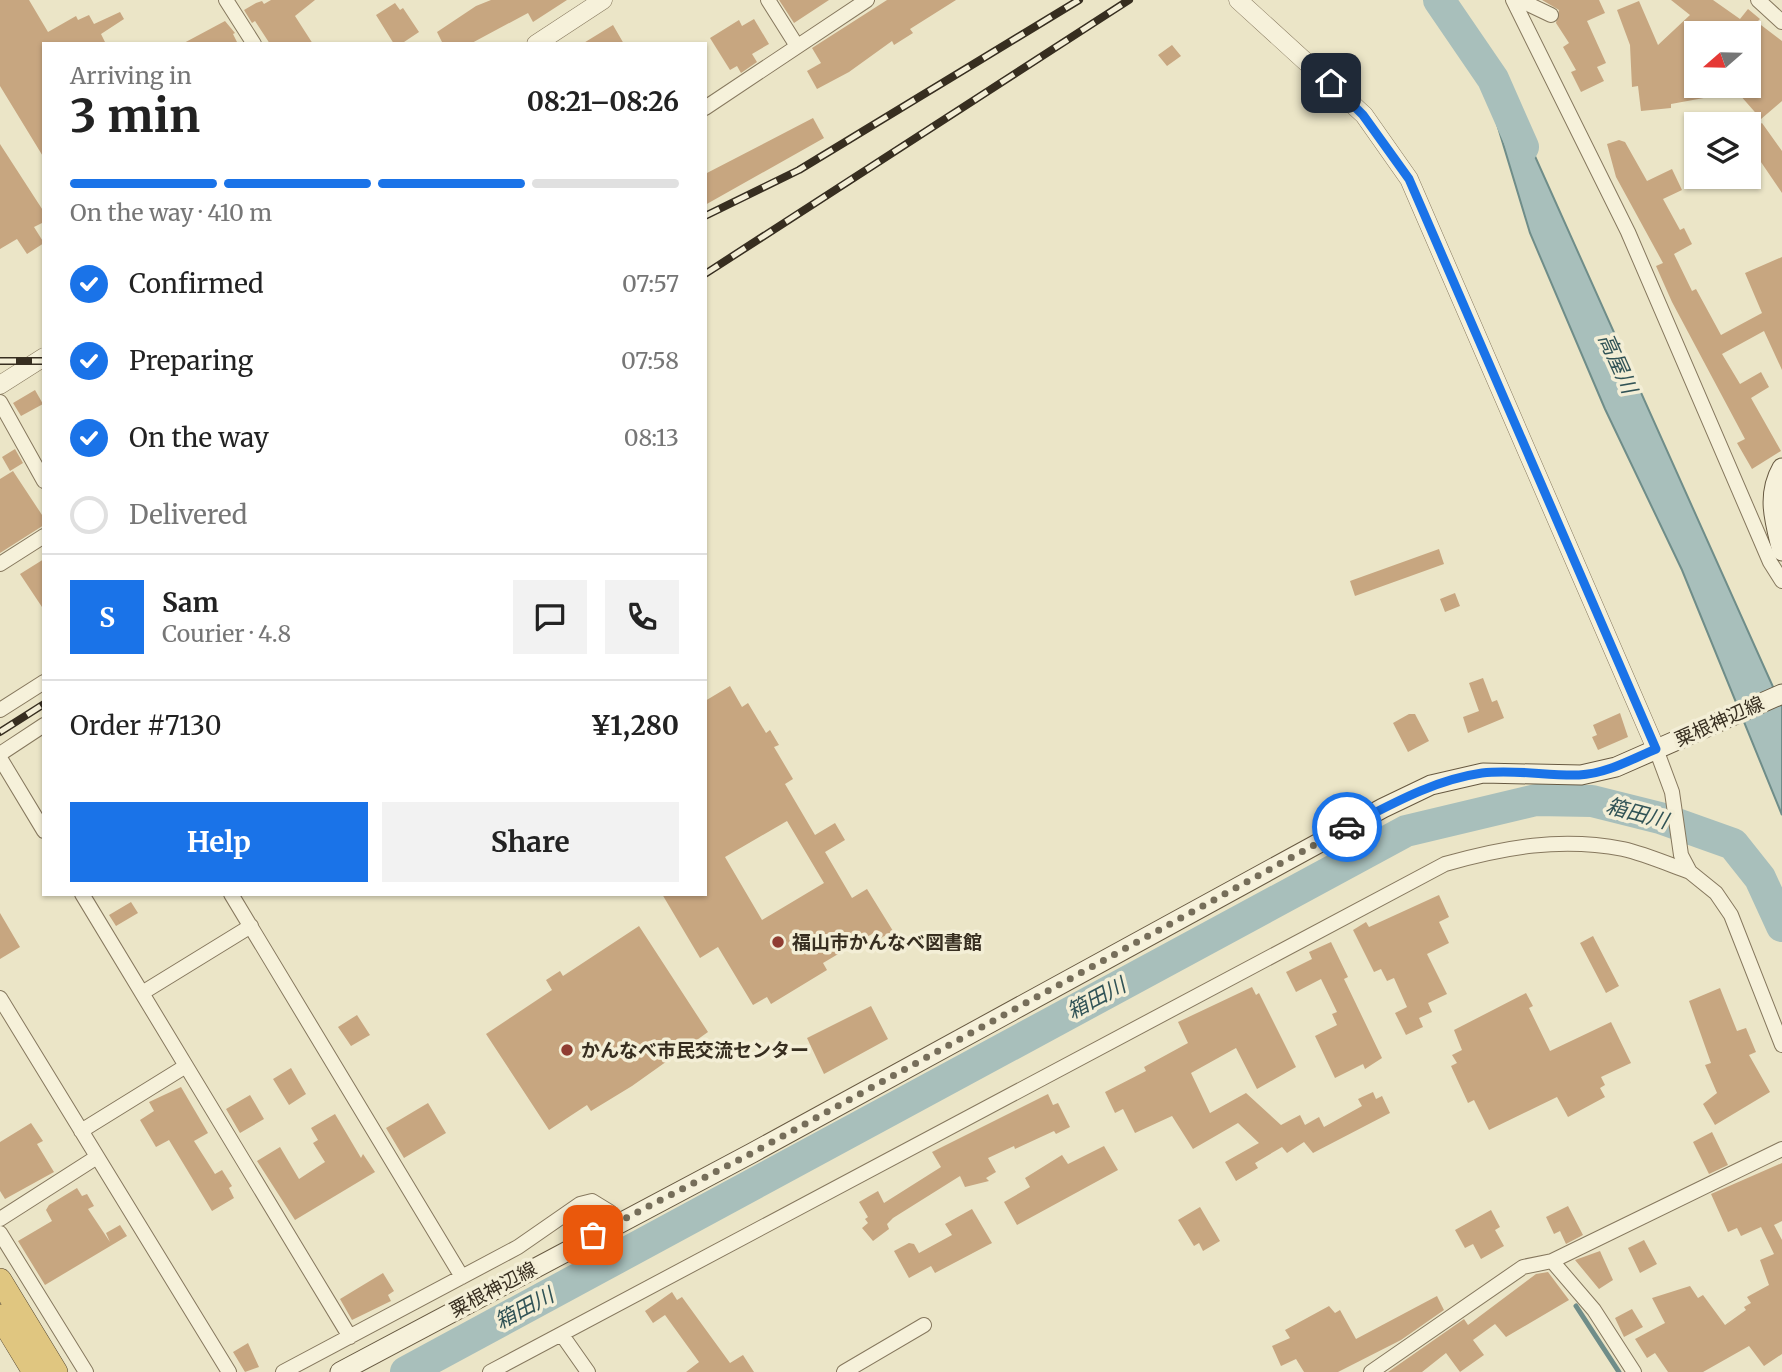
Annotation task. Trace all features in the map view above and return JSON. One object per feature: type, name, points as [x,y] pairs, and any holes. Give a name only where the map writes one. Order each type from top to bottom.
[{"type":"highway","points":[[0,1280],[56,1372]]},
{"type":"highway","points":[[0,1316],[34,1372]]},
{"type":"main road","points":[[1782,468],[1773,484],[1773,510],[1782,551]]},
{"type":"main road","name":"粟根神辺線","points":[[340,1372],[752,1153],[1306,848],[1432,786],[1483,773],[1581,775],[1616,767],[1782,694]]},
{"type":"street","points":[[226,0],[253,42]]},
{"type":"street","points":[[539,42],[603,0]]},
{"type":"street","points":[[768,0],[797,46]]},
{"type":"street","points":[[707,107],[867,0]]},
{"type":"street","points":[[1238,0],[1363,115],[1409,179],[1662,746],[1681,855],[1690,872]]},
{"type":"street","points":[[1513,0],[1628,232],[1770,562],[1782,581]]},
{"type":"street","points":[[1526,0],[1530,5],[1551,15]]},
{"type":"street","points":[[1758,0],[1782,22]]},
{"type":"street","points":[[0,385],[42,358]]},
{"type":"street","points":[[0,402],[42,477]]},
{"type":"street","points":[[0,565],[42,537]]},
{"type":"street","points":[[0,710],[42,683]]},
{"type":"street","points":[[42,726],[0,756],[42,828]]},
{"type":"street","points":[[490,1372],[1445,864],[1500,849],[1569,842],[1625,850],[1690,872],[1716,893],[1731,915],[1782,1045]]},
{"type":"street","points":[[83,896],[350,1337]]},
{"type":"street","points":[[232,896],[462,1277]]},
{"type":"street","points":[[142,993],[251,926]]},
{"type":"street","points":[[0,998],[229,1372]]},
{"type":"street","points":[[81,1131],[186,1066]]},
{"type":"street","points":[[1371,1372],[1523,1267],[1552,1261],[1782,1149]]},
{"type":"street","points":[[0,1219],[97,1157]]},
{"type":"street","points":[[283,1372],[518,1247],[580,1204],[592,1201],[610,1212],[616,1223]]},
{"type":"street","points":[[0,1233],[86,1372]]},
{"type":"street","points":[[1552,1261],[1594,1310],[1634,1372]]},
{"type":"street","points":[[844,1372],[924,1325]]},
{"type":"street","points":[[562,1335],[588,1372]]},
{"type":"water","points":[[1512,105],[1782,707],[1782,815],[1682,570],[1605,409],[1530,233],[1494,114]]},
{"type":"building","points":[[0,0],[29,0],[48,32],[76,16],[78,20],[89,15],[94,24],[120,12],[124,19],[101,34],[105,42],[42,42],[42,155],[0,86]]},
{"type":"building","points":[[271,0],[315,0],[295,16],[312,42],[269,42],[244,10],[262,1],[264,4]]},
{"type":"building","points":[[491,0],[567,0],[533,22],[528,13],[474,42],[442,42],[437,32],[476,6]]},
{"type":"building","points":[[779,0],[829,0],[794,23]]},
{"type":"building","points":[[887,0],[956,0],[910,29],[913,33],[894,45],[892,41],[849,72],[817,89],[807,71],[821,63],[812,48]]},
{"type":"building","points":[[1542,0],[1599,0],[1605,13],[1587,21],[1606,63],[1597,67],[1604,81],[1581,92],[1571,72],[1576,70],[1563,47],[1569,43],[1556,23],[1559,10]]},
{"type":"building","points":[[1671,0],[1713,0],[1740,19],[1748,9],[1760,19],[1684,21],[1684,98],[1704,98],[1671,104],[1671,108],[1641,111],[1638,86],[1632,87],[1630,45],[1617,10],[1639,1],[1658,45],[1690,15]]},
{"type":"building","points":[[395,3],[400,10],[403,8],[419,32],[404,42],[393,42],[376,15]]},
{"type":"building","points":[[754,19],[769,44],[752,54],[757,62],[741,73],[737,66],[730,70],[710,38],[739,20],[742,26]]},
{"type":"building","points":[[225,21],[235,33],[233,34],[237,42],[186,42]]},
{"type":"building","points":[[613,25],[623,42],[585,42]]},
{"type":"building","points":[[1761,25],[1782,41],[1782,101],[1761,119],[1761,112],[1755,112],[1743,98],[1761,98]]},
{"type":"building","points":[[1172,45],[1181,56],[1167,66],[1158,55]]},
{"type":"building","points":[[813,118],[824,138],[707,204],[707,173]]},
{"type":"building","points":[[1761,124],[1782,151],[1782,193],[1761,162]]},
{"type":"building","points":[[1619,140],[1625,142],[1647,181],[1672,169],[1682,190],[1663,199],[1680,230],[1684,228],[1692,244],[1674,254],[1692,291],[1696,289],[1721,335],[1762,313],[1745,273],[1782,257],[1782,370],[1764,331],[1722,354],[1740,384],[1761,372],[1769,387],[1751,398],[1781,451],[1752,469],[1737,443],[1745,439],[1672,302],[1656,266],[1663,263],[1616,177],[1607,144]]},
{"type":"building","points":[[0,144],[42,209],[42,223],[34,227],[42,244],[27,254],[17,239],[0,249]]},
{"type":"building","points":[[35,390],[42,405],[21,416],[13,403]]},
{"type":"building","points":[[15,449],[23,463],[10,471],[2,457]]},
{"type":"building","points":[[13,471],[42,515],[42,526],[0,553],[0,479]]},
{"type":"building","points":[[1439,549],[1444,564],[1355,596],[1350,581]]},
{"type":"building","points":[[42,560],[42,607],[20,574]]},
{"type":"building","points":[[1455,593],[1460,606],[1445,612],[1440,599]]},
{"type":"building","points":[[1483,678],[1492,702],[1497,700],[1504,718],[1468,733],[1463,717],[1479,711],[1469,683]]},
{"type":"building","points":[[730,686],[742,707],[748,703],[766,733],[770,730],[779,745],[774,747],[793,779],[785,784],[815,835],[835,823],[845,840],[825,852],[852,898],[867,889],[893,931],[881,938],[877,931],[823,963],[827,970],[771,1004],[767,997],[753,1005],[718,947],[700,958],[663,896],[707,896],[707,700]],"holes":[[[787,821],[824,883],[762,920],[725,857]]]},
{"type":"building","points":[[1620,713],[1628,737],[1598,750],[1592,737],[1597,735],[1593,725]]},
{"type":"building","points":[[1409,714],[1415,714],[1429,741],[1408,752],[1393,723]]},
{"type":"building","points":[[1439,895],[1449,917],[1439,922],[1449,943],[1427,954],[1447,994],[1428,1003],[1432,1012],[1419,1018],[1423,1027],[1406,1035],[1395,1013],[1407,1007],[1394,978],[1387,981],[1381,969],[1374,972],[1353,930],[1366,922],[1369,927]]},
{"type":"building","points":[[131,902],[138,913],[116,926],[109,915]]},
{"type":"building","points":[[0,913],[20,947],[0,959]]},
{"type":"building","points":[[639,926],[708,1032],[632,1086],[591,1111],[587,1105],[549,1130],[486,1034],[552,990],[546,980],[560,971],[563,976]]},
{"type":"building","points":[[1593,936],[1619,986],[1606,993],[1580,943]]},
{"type":"building","points":[[1331,942],[1348,977],[1344,979],[1382,1058],[1365,1069],[1363,1064],[1335,1078],[1315,1036],[1337,1025],[1332,1014],[1337,1012],[1321,979],[1296,992],[1286,972],[1312,959],[1309,952]]},
{"type":"building","points":[[1252,987],[1256,995],[1259,993],[1296,1067],[1257,1089],[1236,1048],[1191,1073],[1210,1113],[1246,1093],[1281,1125],[1300,1115],[1305,1125],[1319,1117],[1324,1127],[1362,1106],[1358,1099],[1373,1092],[1376,1099],[1382,1096],[1390,1113],[1313,1153],[1304,1142],[1287,1153],[1282,1147],[1255,1163],[1258,1168],[1236,1181],[1225,1162],[1259,1143],[1238,1123],[1193,1149],[1172,1116],[1135,1133],[1123,1109],[1115,1113],[1105,1092],[1146,1071],[1144,1067],[1188,1043],[1178,1022]]},
{"type":"building","points":[[1720,988],[1737,1031],[1746,1028],[1756,1052],[1749,1055],[1770,1092],[1715,1125],[1703,1104],[1717,1093],[1705,1065],[1711,1063],[1689,1001]]},
{"type":"building","points":[[1526,993],[1533,1006],[1529,1008],[1550,1051],[1611,1022],[1631,1063],[1601,1077],[1605,1085],[1600,1088],[1605,1097],[1568,1117],[1557,1097],[1489,1130],[1474,1100],[1468,1103],[1451,1066],[1457,1063],[1452,1055],[1462,1050],[1454,1030]]},
{"type":"building","points":[[871,1006],[888,1039],[824,1074],[807,1038]]},
{"type":"building","points":[[357,1015],[370,1035],[351,1046],[338,1027]]},
{"type":"building","points":[[291,1068],[306,1094],[289,1105],[273,1079]]},
{"type":"building","points":[[181,1087],[208,1133],[194,1141],[215,1174],[222,1170],[232,1186],[229,1188],[234,1198],[212,1211],[169,1140],[156,1147],[140,1120],[154,1111],[149,1102]]},
{"type":"building","points":[[1048,1094],[1053,1105],[1058,1103],[1070,1127],[988,1158],[996,1172],[986,1178],[989,1181],[965,1187],[960,1176],[893,1218],[887,1224],[889,1229],[873,1241],[862,1228],[868,1223],[865,1219],[868,1217],[859,1202],[878,1191],[884,1203],[941,1167],[932,1152]]},
{"type":"building","points":[[250,1095],[264,1119],[240,1133],[226,1109]]},
{"type":"building","points":[[428,1103],[446,1133],[404,1158],[386,1128]]},
{"type":"building","points":[[335,1114],[361,1158],[363,1154],[375,1172],[295,1220],[257,1161],[280,1147],[299,1179],[325,1162],[313,1143],[318,1140],[311,1128]]},
{"type":"building","points":[[31,1123],[43,1141],[37,1144],[54,1172],[5,1199],[0,1191],[0,1142]]},
{"type":"building","points":[[1712,1132],[1728,1165],[1709,1174],[1693,1142]]},
{"type":"building","points":[[1104,1146],[1118,1170],[1017,1225],[1004,1202],[1030,1187],[1025,1178],[1062,1155],[1068,1164]]},
{"type":"building","points":[[1782,1163],[1782,1221],[1774,1225],[1782,1240],[1782,1354],[1764,1366],[1749,1346],[1703,1372],[1668,1372],[1655,1353],[1647,1358],[1635,1339],[1665,1323],[1652,1298],[1690,1286],[1698,1298],[1703,1295],[1725,1325],[1746,1310],[1744,1307],[1751,1303],[1747,1297],[1769,1285],[1760,1260],[1774,1254],[1761,1227],[1741,1236],[1737,1228],[1728,1232],[1711,1194]]},
{"type":"building","points":[[77,1188],[82,1196],[87,1194],[94,1206],[88,1209],[110,1242],[106,1233],[120,1225],[127,1236],[45,1285],[18,1241],[52,1221],[46,1210],[49,1205]]},
{"type":"building","points":[[1568,1206],[1583,1235],[1566,1244],[1560,1231],[1554,1234],[1546,1217]]},
{"type":"building","points":[[1200,1207],[1220,1241],[1203,1251],[1199,1243],[1194,1246],[1178,1220]]},
{"type":"building","points":[[972,1209],[992,1243],[935,1273],[931,1266],[909,1278],[894,1251],[909,1243],[914,1244],[919,1253],[952,1235],[945,1224]]},
{"type":"building","points":[[1491,1210],[1500,1227],[1495,1230],[1504,1246],[1481,1259],[1473,1244],[1465,1248],[1455,1230]]},
{"type":"building","points":[[1644,1240],[1657,1264],[1640,1273],[1628,1248]]},
{"type":"building","points":[[1600,1251],[1613,1280],[1599,1289],[1575,1260]]},
{"type":"building","points":[[1548,1272],[1569,1300],[1506,1337],[1495,1324],[1473,1340],[1484,1355],[1460,1372],[1446,1353],[1422,1372],[1388,1372],[1464,1319],[1468,1325],[1536,1274]]},
{"type":"building","points":[[383,1273],[394,1291],[388,1295],[391,1301],[352,1320],[340,1299]]},
{"type":"building","points":[[672,1292],[677,1300],[682,1297],[730,1363],[743,1355],[754,1372],[686,1372],[699,1362],[665,1315],[653,1323],[645,1311]]},
{"type":"building","points":[[1437,1296],[1444,1310],[1401,1340],[1338,1372],[1304,1372],[1296,1359],[1281,1366],[1272,1346],[1290,1338],[1285,1330],[1329,1306],[1335,1313],[1340,1310],[1356,1339]]},
{"type":"building","points":[[1632,1309],[1643,1327],[1624,1337],[1615,1318]]},
{"type":"building","points":[[248,1343],[259,1367],[245,1372],[233,1352]]},
{"type":"waterway","name":"高屋川","points":[[1439,0],[1493,79],[1523,147]]},
{"type":"waterway","name":"箱田川","points":[[406,1372],[1406,831],[1536,800],[1592,801],[1660,818],[1733,844],[1760,878],[1782,926]]},
{"type":"waterway","points":[[1576,1306],[1619,1372]]},
{"type":"railway","points":[[707,215],[799,170],[1079,0]]},
{"type":"railway","points":[[707,273],[1129,0]]},
{"type":"railway","points":[[0,361],[42,361]]},
{"type":"railway","points":[[0,732],[42,705]]},
{"type":"way so far","points":[[593,1235],[752,1153],[1347,827]]},
{"type":"place","name":"福山市かんなべ図書館","points":[[778,942]]},
{"type":"place","name":"かんなべ市民交流センター","points":[[567,1050]]},
{"type":"route","points":[[1331,83],[1363,115],[1409,179],[1656,749],[1616,767],[1581,775],[1517,772],[1483,773],[1455,778],[1382,808],[1347,827]]}]
